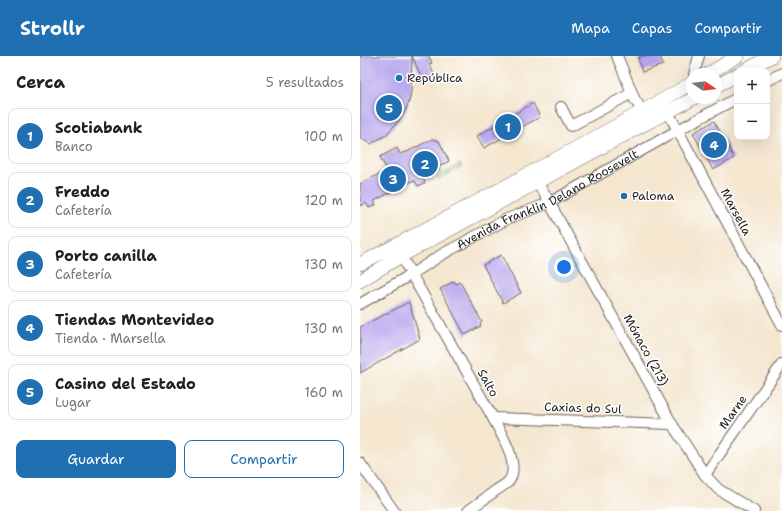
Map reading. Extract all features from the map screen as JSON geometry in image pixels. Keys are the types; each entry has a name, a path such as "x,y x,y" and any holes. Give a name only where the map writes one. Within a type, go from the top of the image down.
{"main road":[{"path":"714,68 724,59 738,56"},
{"path":"750,68 772,56"},
{"path":"722,83 734,77"},
{"name":"Avenida Franklin Delano Roosevelt","path":"360,281 402,256 536,183 646,116 686,88"},
{"name":"Avenida Franklin Delano Roosevelt","path":"360,264 467,207 646,116 668,112 686,102"}],"street":[{"path":"617,56 635,100 646,116"},
{"path":"696,68 699,56"},
{"path":"770,79 782,73"},
{"path":"561,107 571,126 632,93"},
{"name":"Avenida Franklin Delano Roosevelt","path":"360,304 412,274 441,255 507,219 549,203 734,100"},
{"name":"Marsella","path":"668,112 782,325"},
{"name":"Mónaco (213)","path":"536,183 549,203 672,424 705,475 718,489 754,511"},
{"name":"Salto","path":"402,256 493,418 505,442 512,461 512,475 508,482 468,511"},
{"name":"Marne","path":"705,475 782,364"},
{"name":"Caxias do Sul","path":"493,418 672,424"},
{"path":"360,463 394,511"}],"green space":[{"path":"460,164 462,167 438,180 437,177"}],"building":[{"path":"360,56 412,56 411,91 406,110 386,135 371,144 360,138"},
{"path":"412,56 429,56 432,63 429,64 435,76 423,81"},
{"path":"644,56 660,56 663,65 642,72 638,58"},
{"path":"533,103 540,117 484,148 477,136"},
{"path":"714,121 734,158 713,170 693,133"},
{"path":"432,139 439,141 449,161 438,167 439,170 423,178 425,183 418,186 414,180 374,201 376,205 369,208 366,203 360,206 360,184 387,170 380,157 397,148 400,154 405,153"},
{"path":"501,255 521,293 503,303 483,265"},
{"path":"454,281 456,284 460,282 482,322 480,324 481,326 465,335 440,289"},
{"path":"409,302 420,339 360,373 360,327"}],"place":[{"name":"República","path":"399,78"},
{"name":"Casino del Estado","path":"389,108"},
{"name":"Scotiabank","path":"508,127"},
{"name":"Tiendas Montevideo","path":"714,145"},
{"name":"Freddo","path":"425,164"},
{"name":"Porto canilla","path":"393,179"},
{"name":"Paloma","path":"624,196"}]}
